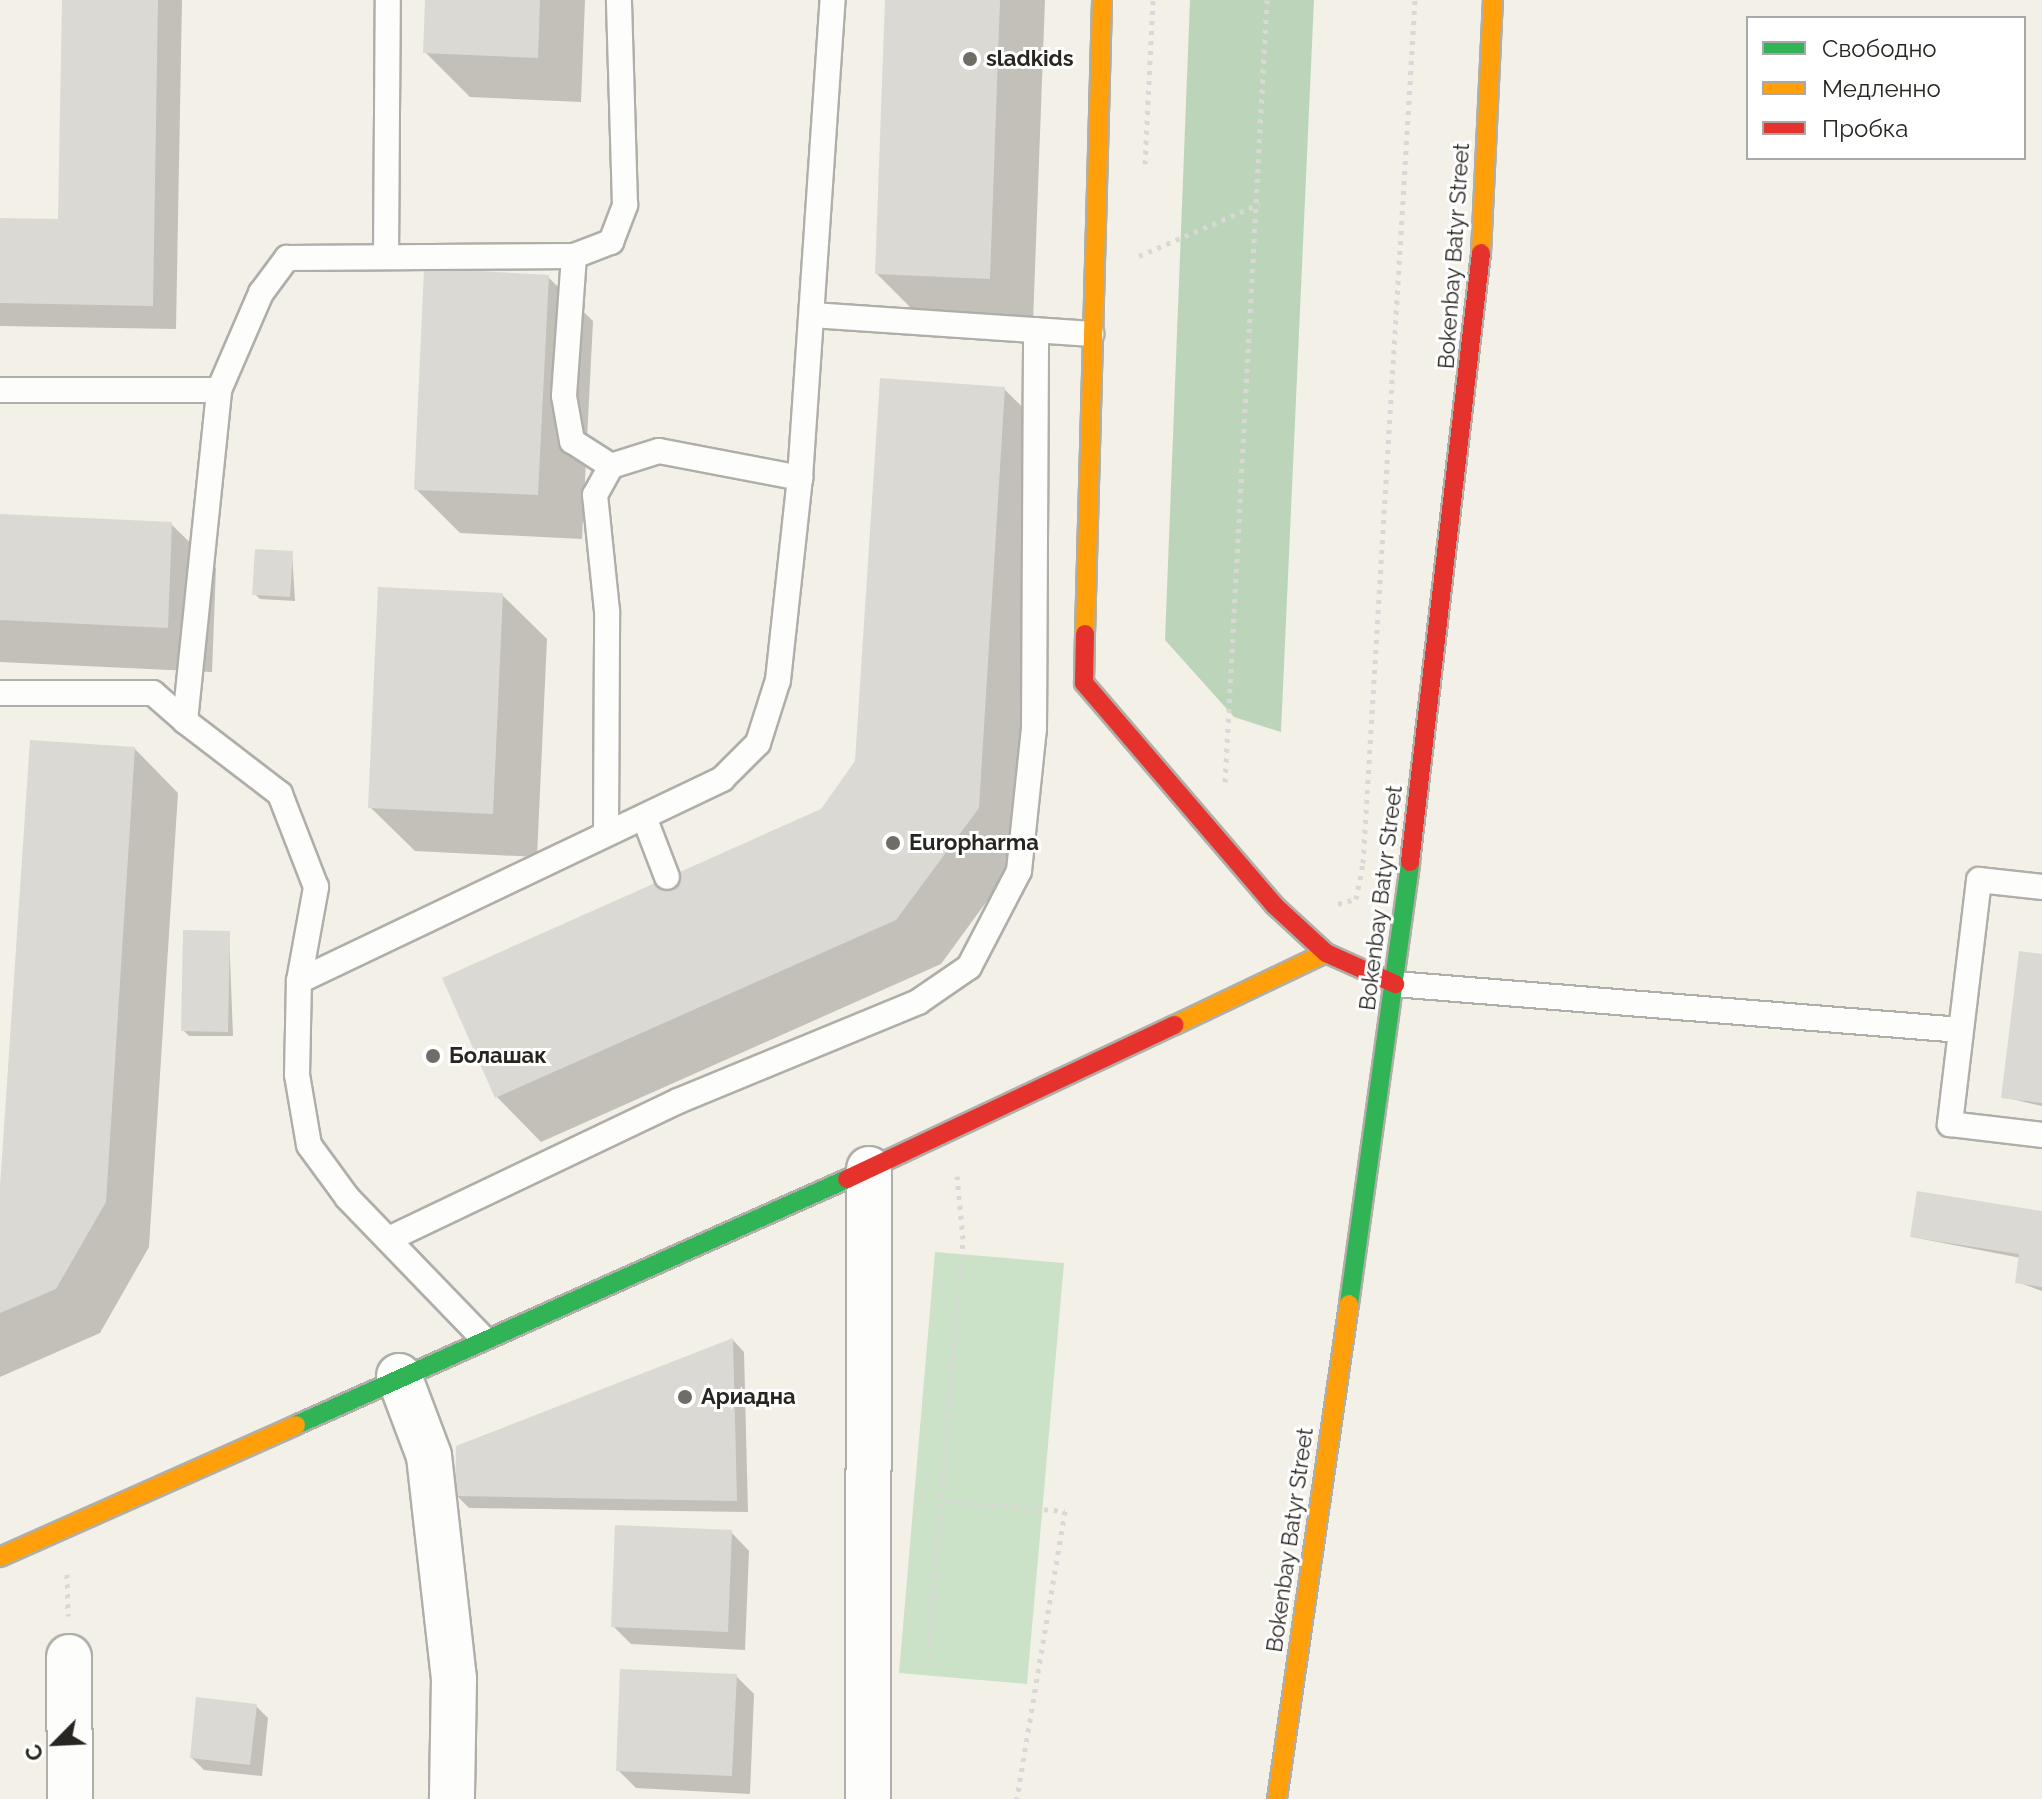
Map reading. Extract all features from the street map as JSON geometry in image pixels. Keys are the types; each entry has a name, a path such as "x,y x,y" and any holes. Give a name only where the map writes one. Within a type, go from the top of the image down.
{"street":[{"path":"1102,0 1084,683 1274,905 1326,953 1395,984"},
{"name":"Bokenbay Batyr Street","path":"1277,1799 1395,984 1477,327 1493,0"},
{"path":"0,1557 482,1337 869,1169 1326,953"},
{"path":"868,1799 869,1169"},
{"path":"399,1376 429,1456 454,1679 452,1799"},
{"path":"69,1657 70,1799"}],"lane":[{"path":"386,257 388,0"},
{"path":"185,721 219,390 261,293 287,258 574,256 611,242 625,205 619,0"},
{"path":"299,981 606,831 644,817 722,779 758,743 778,680 800,478 833,0"},
{"path":"574,256 564,396 572,441 611,466"},
{"path":"813,315 1091,334"},
{"path":"391,1238 678,1101 918,1002 969,967 1019,871 1023,839 1034,729 1036,330"},
{"path":"0,390 219,390"},
{"path":"606,831 607,611 595,495 611,466 659,451 800,478"},
{"path":"0,693 153,693 280,794 316,887 299,981 297,1075 309,1145 347,1197 391,1238 482,1337"},
{"path":"644,817 667,877"},
{"path":"2042,887 1979,880 1950,1124 2042,1135"},
{"path":"1395,984 1960,1030"}],"path":[{"path":"1144,181 1153,0"},
{"path":"1214,777 1224,788 1259,204 1267,0"},
{"path":"1323,908 1356,899 1363,863 1415,0"},
{"path":"1094,279 1259,204"},
{"path":"1140,271 1141,241"},
{"path":"928,1657 944,1501 963,1239 951,1130"},
{"path":"944,1501 1065,1511 1017,1799"},
{"path":"67,1528 69,1657"}],"green space":[{"path":"1190,0 1314,0 1281,732 1234,717 1165,640"},
{"path":"935,1252 1064,1263 1027,1684 899,1673"}],"building":[{"path":"62,0 158,0 153,306 0,303 0,218 58,219"},
{"path":"425,0 540,0 538,58 423,53"},
{"path":"885,0 1000,0 990,279 875,274"},
{"path":"424,268 549,275 538,495 414,490"},
{"path":"880,378 1005,387 979,808 896,920 495,1098 442,978 821,809 855,761"},
{"path":"0,514 172,522 168,628 0,620"},
{"path":"255,549 293,551 290,597 252,595"},
{"path":"378,587 503,593 493,814 368,808"},
{"path":"30,740 135,747 106,1202 56,1289 0,1313 0,1187"},
{"path":"183,930 230,931 228,1032 181,1031"},
{"path":"2019,951 2042,954 2042,1103 2001,1098"},
{"path":"1917,1191 2042,1211 2042,1287 2015,1283 2019,1254 1910,1237"},
{"path":"733,1338 737,1501 455,1496 456,1446"},
{"path":"615,1525 732,1530 728,1632 611,1627"},
{"path":"620,1669 737,1674 732,1776 616,1771"},
{"path":"196,1697 257,1704 250,1765 190,1758"}],"traffic: fast":[{"path":"1349,1304 1410,862"},
{"path":"296,1425 847,1179"}],"traffic: slow":[{"path":"1085,634 1102,0"},
{"path":"1481,253 1493,0"},
{"path":"1175,1025 1326,953"},
{"path":"1277,1799 1349,1304"},
{"path":"0,1557 296,1425"}],"traffic: jam":[{"path":"1410,862 1481,253"},
{"path":"1085,634 1084,683 1274,905 1326,953 1395,984"},
{"path":"847,1179 1175,1025"}],"place":[{"name":"sladkids","path":"970,59"},
{"name":"Europharma","path":"893,843"},
{"name":"Болашак","path":"433,1056"},
{"name":"Ариадна","path":"685,1397"}]}
